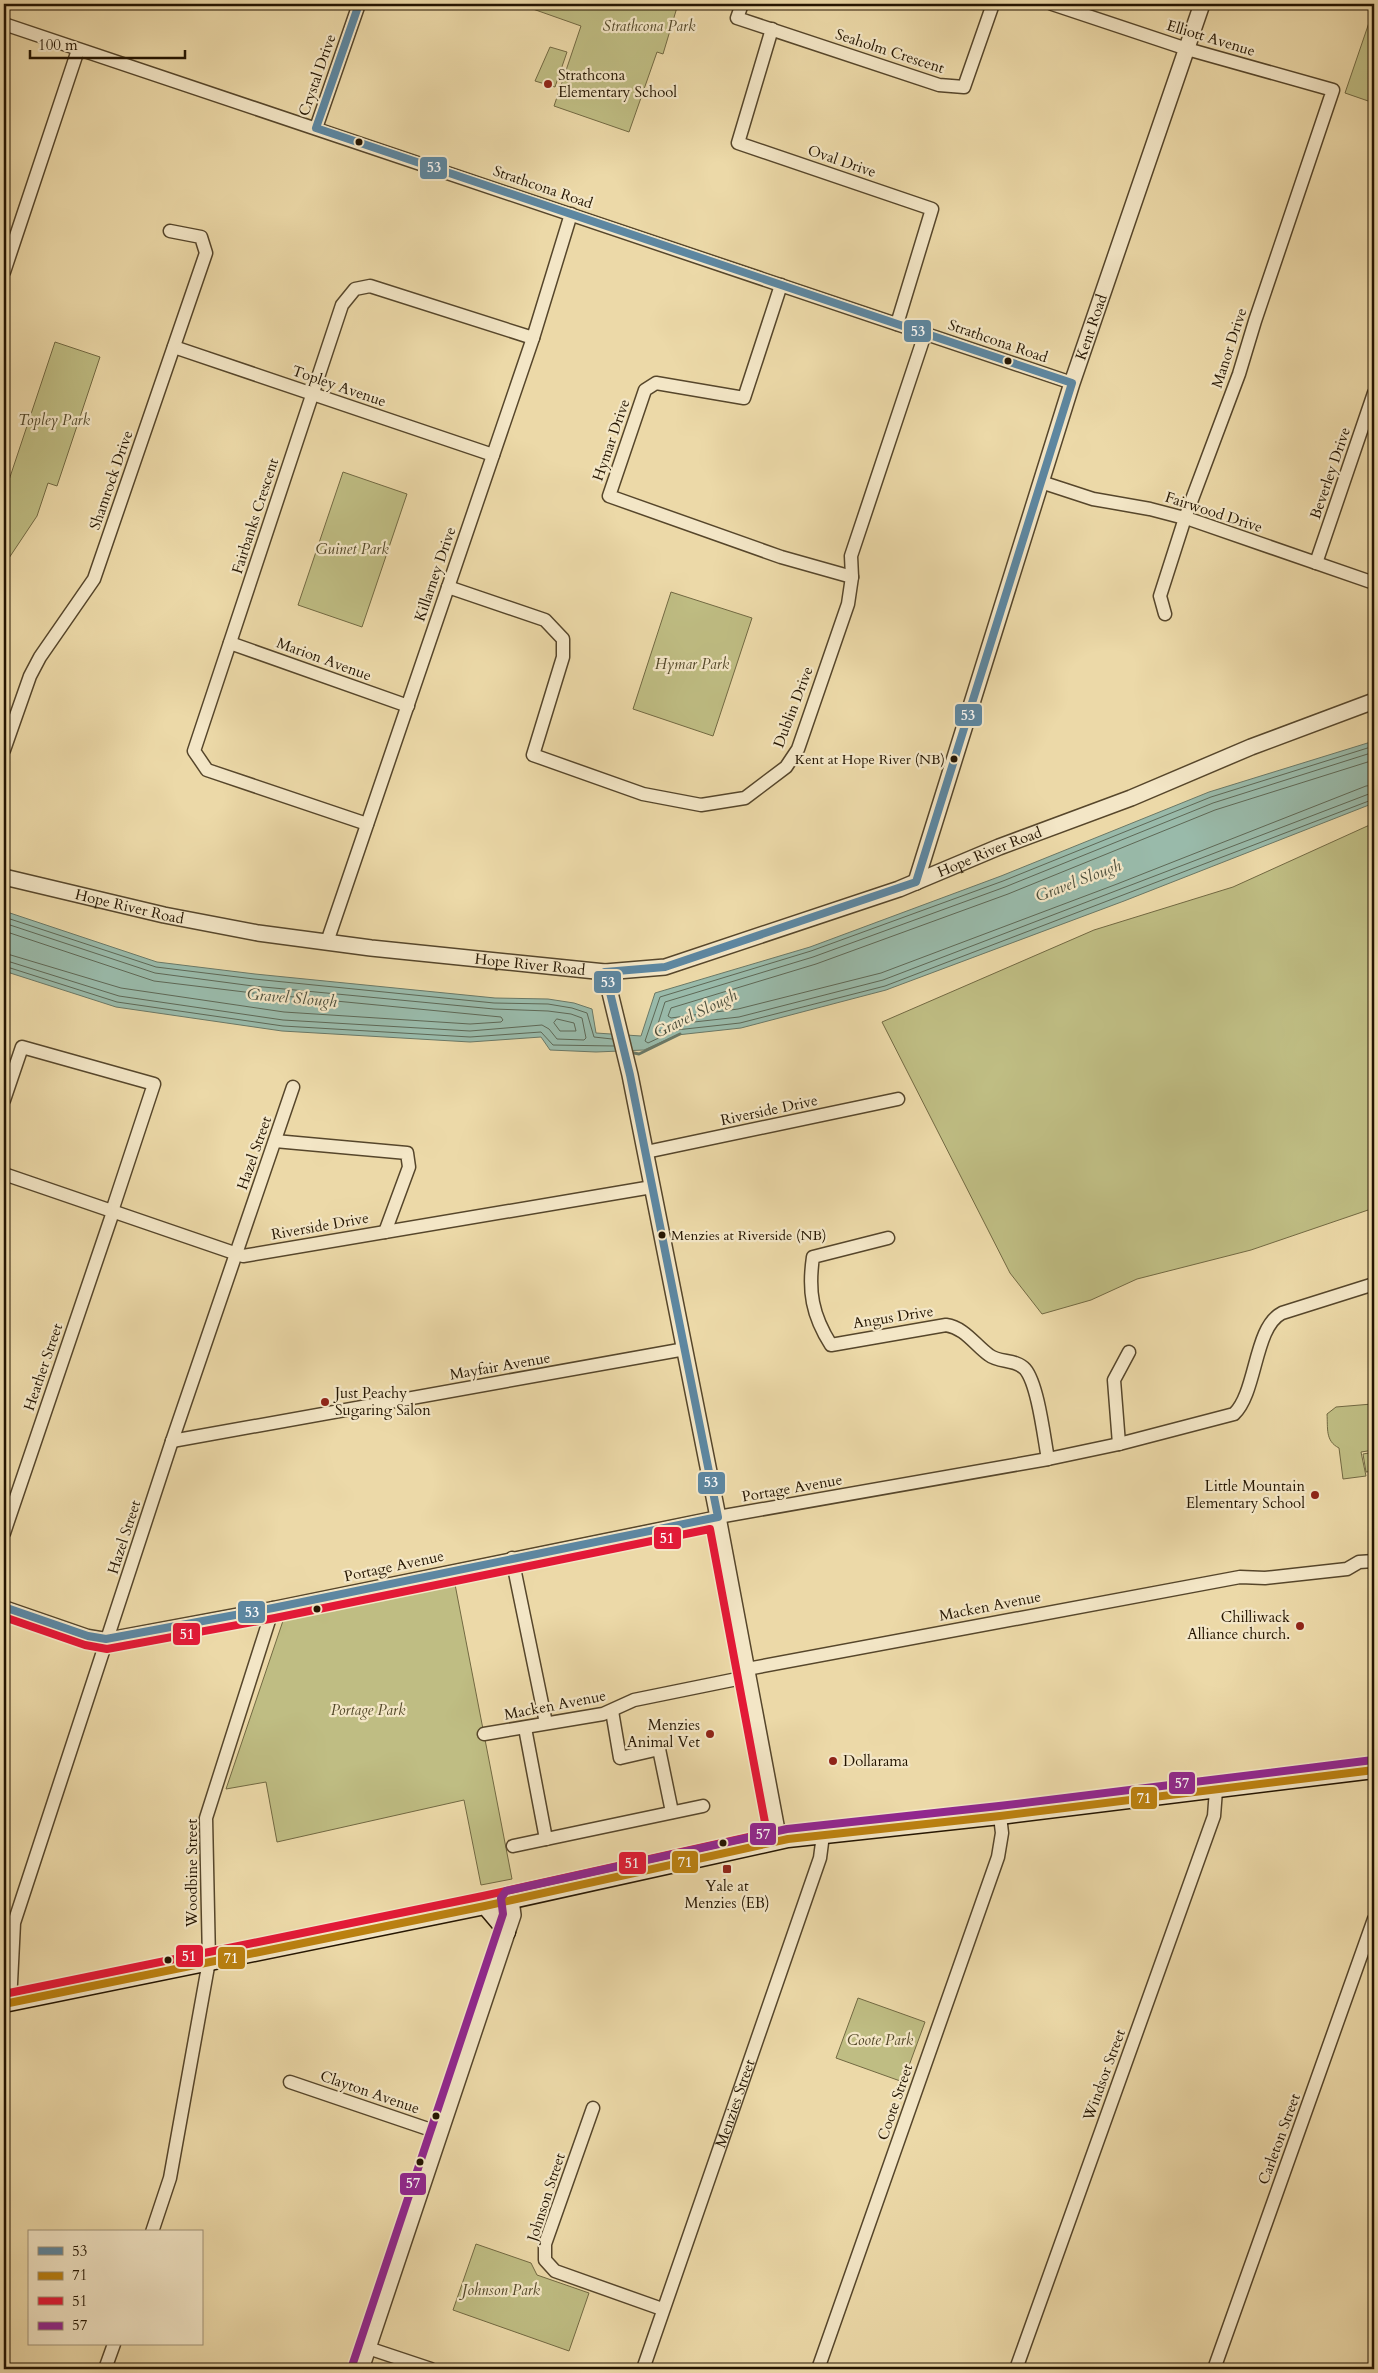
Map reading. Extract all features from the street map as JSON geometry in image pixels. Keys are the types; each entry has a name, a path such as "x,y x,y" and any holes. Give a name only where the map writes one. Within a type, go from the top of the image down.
{"main road":[{"path":"7,2003 485,1906 778,1841 1374,1770"},
{"path":"485,1906 507,1932"}],"street":[{"name":"Crystal Drive","path":"316,128 359,4"},
{"name":"Seaholm Crescent","path":"742,4 737,18 939,85 964,87 993,4"},
{"name":"Kent Road","path":"916,882 1072,383 1202,4"},
{"name":"Elliott Avenue","path":"1060,5 1187,49 1333,90"},
{"name":"Strathcona Road","path":"4,24 1072,383"},
{"name":"Oval Drive","path":"772,30 738,142 932,209 897,324"},
{"path":"4,272 78,50"},
{"name":"Manor Drive","path":"1165,614 1160,596 1185,518 1239,374 1333,90"},
{"name":"Killarney Drive","path":"327,942 533,338 571,214"},
{"name":"Shamrock Drive","path":"4,750 30,676 40,657 94,578 206,253 201,237 170,231"},
{"name":"Hymar Drive","path":"781,285 744,398 656,383 645,390 609,496 781,556 852,577"},
{"name":"Fairbanks Crescent","path":"367,824 207,770 194,752 342,305 355,289 370,286 533,338"},
{"name":"Dublin Drive","path":"448,587 545,620 563,639 563,657 533,755 643,794 701,805 745,798 786,766 798,749 848,604 852,577 851,556 925,334"},
{"name":"Topley Avenue","path":"174,347 493,455"},
{"name":"Beverley Drive","path":"1316,563 1374,393"},
{"name":"Fairwood Drive","path":"1041,482 1093,499 1150,509 1185,518 1374,583"},
{"name":"Marion Avenue","path":"230,642 408,706"},
{"name":"Hope River Road","path":"4,877 164,915 258,933 486,962 605,972 665,967 916,882 998,847 1131,798 1251,747 1374,701"},
{"path":"605,972 630,1075 646,1152 718,1518 778,1841"},
{"name":"Heather Street","path":"4,1100 22,1047 154,1084 113,1212 4,1532"},
{"name":"Hazel Street","path":"7,2003 14,1923 172,1441 293,1087"},
{"name":"Riverside Drive","path":"646,1152 898,1099"},
{"path":"275,1141 407,1153 409,1167 385,1232"},
{"name":"Riverside Drive","path":"4,1174 243,1256 652,1187"},
{"name":"Angus Drive","path":"888,1238 813,1257 809,1281 812,1303 819,1326 831,1345 946,1325 955,1327 964,1332 991,1357 1009,1361 1024,1369 1035,1393 1048,1459"},
{"name":"Portage Avenue","path":"4,1607 88,1636 106,1639 273,1608 512,1558 718,1518 1048,1459 1119,1444 1234,1414 1243,1401 1264,1338 1274,1318 1282,1313 1374,1284"},
{"name":"Mayfair Avenue","path":"172,1441 685,1349"},
{"path":"1119,1444 1114,1380 1129,1352"},
{"path":"512,1558 546,1723"},
{"name":"Macken Avenue","path":"484,1734 612,1711 634,1700 747,1673 1240,1577 1266,1578 1347,1569 1359,1562 1374,1561"},
{"name":"Woodbine Street","path":"153,2230 170,2178 209,1961 206,1818 273,1608"},
{"path":"612,1711 620,1758 659,1749 672,1812"},
{"path":"525,1728 546,1839"},
{"name":"Windsor Street","path":"1016,2369 1214,1816 1216,1790"},
{"path":"513,1846 703,1806"},
{"name":"Coote Street","path":"818,2369 998,1857 1002,1833 1000,1816"},
{"name":"Menzies Street","path":"643,2369 662,2309 820,1858 823,1835"},
{"path":"361,2369 513,1915 511,1900"},
{"name":"Carleton Street","path":"1214,2369 1374,1919"},
{"name":"Clayton Avenue","path":"290,2082 440,2133"},
{"name":"Johnson Street","path":"593,2108 545,2244 545,2260 554,2271 662,2309"},
{"path":"105,2369 113,2346"},
{"path":"368,2348 431,2369"}],"green space":[{"name":"Strathcona Park","path":"531,4 678,4 663,54 657,52 629,132 554,106 581,26 530,8"},
{"path":"1374,8 1374,103 1345,93"},
{"path":"550,47 567,52 555,87 535,81"},
{"name":"Topley Park","path":"55,342 100,357 57,486 48,483 37,516 5,564 4,495"},
{"name":"Guinet Park","path":"343,472 407,494 362,627 298,605"},
{"name":"Hymar Park","path":"671,592 752,618 713,736 633,709"},
{"path":"1374,823 1374,1208 1251,1250 1137,1279 1091,1300 1042,1314 1010,1273 882,1022 1094,930 1233,887"},
{"path":"1372,1404 1374,1406 1374,1450 1361,1452 1366,1476 1343,1479 1339,1448 1331,1442 1328,1434 1327,1414 1336,1407"},
{"path":"1374,1452 1374,1471 1366,1472 1363,1454"},
{"name":"Portage Park","path":"453,1574 512,1879 481,1885 464,1800 277,1842 266,1782 226,1789 286,1612"},
{"name":"Coote Park","path":"858,1998 925,2022 903,2082 836,2058"},
{"name":"Johnson Park","path":"476,2244 531,2263 537,2275 589,2293 569,2351 453,2310"}],"water":[{"path":"1374,741 1374,803 1124,901 886,990 741,1028 677,1035 644,1050 596,1052 550,1050 541,1037 470,1042 282,1031 116,1007 4,971 4,911 157,962 255,974 495,998 548,999 574,1003 592,1009 596,1033 641,1036 655,993 810,947 1001,876 1209,792"}],"waterway":[{"name":"Gravel Slough","path":"629,1052 639,1054 680,1034"}],"transit line":[{"name":"53","path":"4,1607 88,1636 106,1639 273,1608 718,1517 630,1075 605,972 665,967 916,882 1072,383 316,128 359,4"},
{"name":"51","path":"4,1617 85,1645 107,1649 275,1618 710,1529 767,1833 483,1896 4,1994"},
{"name":"57","path":"352,2366 503,1914 501,1898 506,1891 787,1829 999,1806 1373,1760"},
{"name":"71","path":"4,2004 485,1906 788,1839 1000,1816 1374,1770"}],"place":[{"name":"Strathcona Elementary School","path":"548,84"},
{"name":"Kent at Hope River (NB)","path":"954,759"},
{"name":"Menzies at Riverside (NB)","path":"662,1235"},
{"name":"Just Peachy Sugaring Salon","path":"325,1402"},
{"name":"Little Mountain Elementary School","path":"1315,1495"},
{"name":"Chilliwack Alliance church.","path":"1300,1626"},
{"name":"Menzies Animal Vet","path":"710,1734"},
{"name":"Dollarama","path":"833,1761"},
{"name":"Yale at Menzies (EB)","path":"727,1869"}]}
